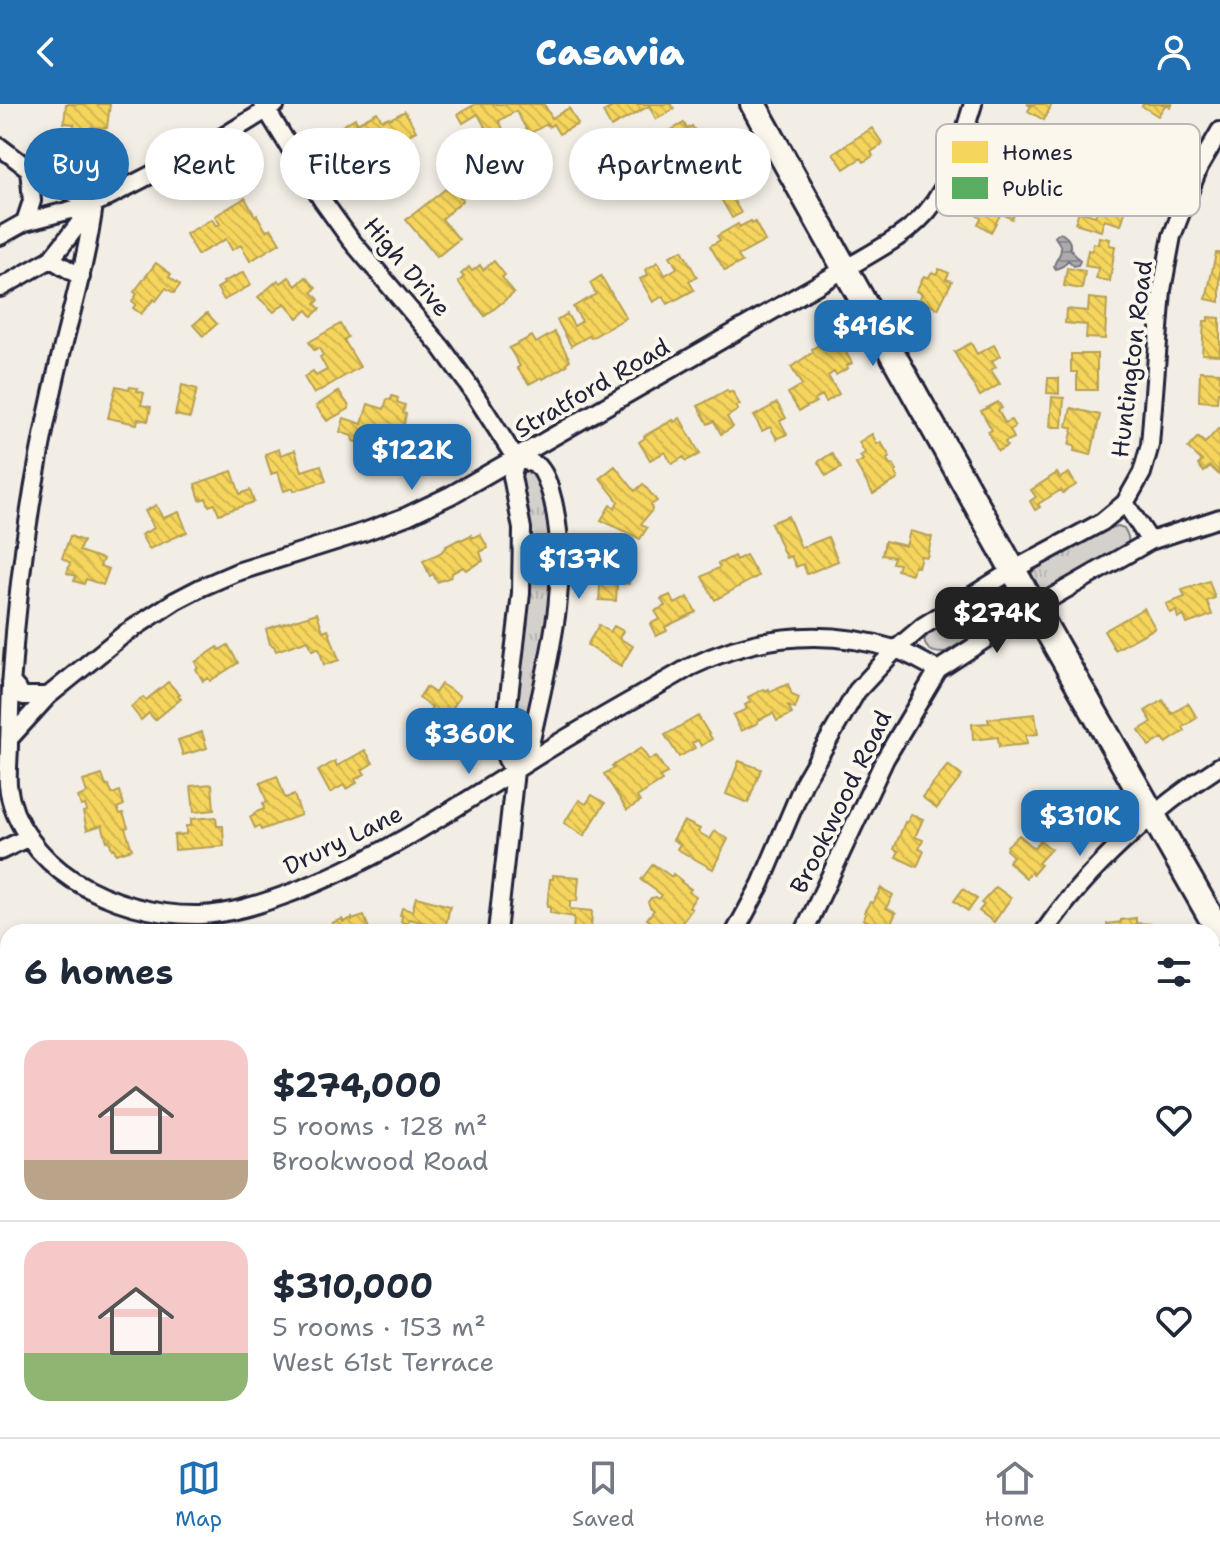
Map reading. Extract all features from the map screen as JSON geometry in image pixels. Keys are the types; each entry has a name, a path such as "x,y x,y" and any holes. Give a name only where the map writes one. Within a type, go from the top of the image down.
{"main road":[{"path":"753,104 1215,924"}],"street":[{"name":"Stratford Road","path":"966,124 973,104"},
{"path":"0,236 25,222 94,204 211,144 269,106"},
{"name":"High Drive","path":"269,106 322,200 350,239 442,348 516,459 536,464 546,477 556,519 561,564 559,604 530,745 515,771 498,924"},
{"name":"Huntington Road","path":"1200,165 1220,131"},
{"path":"0,147 24,165"},
{"path":"25,222 32,200"},
{"path":"87,200 94,204"},
{"name":"Stratford Road","path":"9,739 48,696 123,635 156,613 202,587 263,563 364,532 451,495 845,269 918,221 936,201"},
{"path":"0,288 51,259 94,204"},
{"name":"Drury Lane","path":"94,204 89,243 36,470 18,599 11,682 8,782 11,803 45,859 97,893 130,906 167,914 200,915 232,911 309,886 353,867 690,667 730,650 772,639 832,636 896,649 938,670"},
{"name":"Huntington Road","path":"1013,570 1102,522 1125,503 1142,473 1150,445 1162,290 1172,236 1180,216"},
{"path":"51,259 81,277"},
{"name":"High Drive","path":"515,771 504,756 504,739 521,593 522,529 512,476 516,459"},
{"path":"1125,503 1150,541"},
{"name":"Brookwood Road","path":"808,924 885,759 938,670 1035,607 1150,541 1220,518"},
{"name":"Brookwood Road","path":"739,924 761,884 805,780 857,691 896,649 923,626 1013,570"},
{"path":"11,682 23,696 48,696"},
{"path":"1050,924 1081,885 1170,800 1220,766"},
{"path":"0,851 29,837"}],"green space":[{"path":"526,470 533,473 539,482 551,524 553,590 543,657 521,753 519,758 512,758 519,480 520,474"},
{"path":"1118,526 1127,533 1127,547 1041,594 1034,591 1029,578 1033,571 1109,528"},
{"path":"1009,586 1021,605 1016,612 943,653 926,646 929,629"}],"shaded area":[{"path":"1061,233 1068,239 1070,248 1080,261 1074,266 1068,260 1056,269 1054,266 1061,249 1055,237"}],"building: Homes":[{"path":"66,104 110,104 107,128 74,128 74,124 64,123"},
{"path":"476,104 544,104 552,118 569,108 578,124 559,134 553,124 526,128 516,111 499,121 502,128 486,128 478,114 463,123 458,114"},
{"path":"618,104 671,104 674,109 656,119 649,106 611,127 603,112"},
{"path":"1027,104 1052,104 1044,120 1028,111 1031,106"},
{"path":"1143,104 1166,104 1158,116"},
{"path":"405,111 414,128 342,126 355,118 357,123 377,112 382,120"},
{"path":"872,128 883,144 871,152 873,156 864,162 861,158 844,169 833,153"},
{"path":"436,196 436,200 463,200 442,219 459,239 437,257 406,220"},
{"path":"246,200 266,231 271,228 280,243 250,261 241,245 232,250 226,239 197,255 186,234 212,219 216,226 220,224 215,216"},
{"path":"722,200 733,200 741,213 732,218"},
{"path":"978,216 999,216 991,232 978,224 981,218"},
{"path":"1077,216 1124,216 1121,225 1104,220 1101,231 1075,223"},
{"path":"751,221 752,224 755,222 765,241 738,256 742,262 725,271 710,246 720,240 717,236 738,224 739,227"},
{"path":"1099,237 1110,239 1109,245 1115,246 1110,281 1096,279 1098,268 1085,266 1088,250 1092,251 1093,243 1098,244"},
{"path":"682,250 697,277 689,281 694,290 668,304 663,296 653,302 640,279 648,275 645,270 658,262 665,275 677,268 670,256"},
{"path":"1216,253 1220,253 1220,302 1206,299"},
{"path":"494,261 514,293 485,316 458,282 469,267 472,271 480,265 483,270"},
{"path":"156,263 180,285 174,293 166,288 141,314 133,308 136,304 132,301 137,294 134,292"},
{"path":"1067,268 1085,271 1082,289 1064,286"},
{"path":"939,269 949,273 946,279 952,281 938,309 919,299 922,294 916,291 924,276 928,278"},
{"path":"244,272 251,285 224,300 217,288"},
{"path":"601,276 626,318 571,346 557,320 567,314 574,326 582,321 573,307 596,294 590,283"},
{"path":"289,277 296,286 306,277 316,288 312,292 319,300 315,304 320,309 312,316 307,310 298,318 285,303 274,312 258,297 278,280 281,283"},
{"path":"1089,298 1107,300 1105,339 1086,338 1087,325 1065,323 1066,309 1088,311"},
{"path":"207,313 217,324 203,336 193,325"},
{"path":"1208,317 1220,318 1220,355 1202,354 1204,321 1208,321"},
{"path":"340,324 348,337 344,340 360,367 314,394 304,377 313,371 316,376 327,370 319,348 314,350 309,342"},
{"path":"555,332 570,360 567,365 529,384 517,368 520,366 509,348 532,336 536,343"},
{"path":"839,340 852,363 836,375 834,372 828,376 839,394 826,402 822,395 799,411 788,393 802,385 791,367 820,344 822,347"},
{"path":"971,343 977,354 994,345 1000,356 992,361 996,367 991,370 1000,384 980,396 954,352"},
{"path":"1071,354 1097,354 1097,390 1077,390 1077,372 1071,372"},
{"path":"1200,371 1220,372 1217,402 1199,401"},
{"path":"1048,378 1059,378 1059,394 1047,393"},
{"path":"182,385 197,389 190,418 175,415"},
{"path":"116,386 138,388 137,391 144,393 141,405 151,407 148,421 138,419 137,424 108,418"},
{"path":"727,390 729,393 732,391 740,405 727,417 733,427 721,434 714,421 708,424 698,406"},
{"path":"339,391 349,409 327,421 316,406"},
{"path":"392,396 405,405 403,413 406,414 401,439 398,438 389,459 368,452 371,444 353,441 352,436 340,432 344,418 362,424 368,404 384,409 387,399 391,400"},
{"path":"1052,397 1064,398 1062,427 1050,427"},
{"path":"998,402 1002,408 998,410 1005,423 1011,420 1015,427 1010,430 1014,438 1005,442 1007,446 998,451 988,432 992,430 981,411"},
{"path":"777,403 786,418 780,421 787,434 777,439 770,427 762,431 754,416"},
{"path":"1071,408 1100,415 1091,455 1074,451 1075,446 1069,445 1073,428 1067,426"},
{"path":"680,418 700,454 686,461 684,457 672,464 665,452 650,460 639,442 644,436"},
{"path":"1219,428 1219,475 1210,466 1204,472 1198,465 1202,461 1188,448 1198,437 1205,443"},
{"path":"872,434 890,457 887,459 897,471 898,479 873,494 856,464 863,460 860,456 865,453 859,442"},
{"path":"279,449 281,455 295,450 302,471 321,465 326,481 284,491 278,472 271,474 265,454"},
{"path":"832,453 841,468 826,476 818,462"},
{"path":"615,466 635,491 643,484 657,501 651,505 652,510 641,524 647,528 640,539 601,520 610,505 615,508 618,501 600,478"},
{"path":"232,471 240,494 250,490 254,502 219,514 215,504 209,506 206,498 200,500 195,484"},
{"path":"1057,473 1060,478 1069,473 1076,485 1038,504 1040,507 1035,510 1030,501 1036,497 1031,490"},
{"path":"156,505 163,518 179,512 187,532 149,549 141,535 154,528 145,511"},
{"path":"788,516 801,548 828,537 838,561 807,574 803,564 796,567 791,556 786,558 771,523"},
{"path":"910,531 932,537 927,557 921,556 912,574 897,570 899,564 892,563 894,557 882,555 885,541 906,546"},
{"path":"480,534 488,548 480,552 483,561 466,570 463,567 452,573 451,577 437,582 433,574 430,576 423,561 460,539"},
{"path":"70,536 83,541 79,551 103,559 100,566 109,569 103,585 86,579 84,584 74,581 76,576 67,573 70,563 62,558"},
{"path":"746,555 758,576 715,600 702,577 734,556 736,560"},
{"path":"602,558 625,559 624,569 630,570 629,584 617,583 616,601 599,600"},
{"path":"1209,581 1215,598 1207,601 1212,615 1187,624 1184,616 1178,618 1176,611 1170,613 1166,604 1185,597 1182,590"},
{"path":"670,595 675,604 688,597 696,612 665,627 667,631 656,636 650,624 660,619 655,611 665,606 661,599"},
{"path":"1144,608 1155,628 1115,650 1104,631"},
{"path":"317,613 323,631 328,629 339,660 324,665 319,648 312,650 308,640 276,651 270,644 266,629"},
{"path":"599,625 610,632 614,626 623,631 619,638 633,646 621,666 587,645"},
{"path":"228,645 238,663 210,681 208,678 203,681 195,662 218,647 219,650"},
{"path":"168,682 181,699 155,720 149,713 141,720 131,707 143,697 146,700"},
{"path":"441,684 460,696 434,738 422,730 426,725 422,722 432,707 419,698 426,687 435,693"},
{"path":"788,684 792,695 799,698 795,709 788,706 792,714 777,721 773,713 741,731 733,715 747,709 745,705 750,702 748,697 764,689 770,692"},
{"path":"1163,700 1172,714 1188,703 1197,718 1183,727 1185,731 1166,743 1163,738 1149,746 1139,730 1152,722 1145,711"},
{"path":"1035,714 1038,734 1026,735 1027,744 999,747 998,737 973,740 972,724 989,723 988,719"},
{"path":"698,716 712,739 701,746 698,740 692,743 695,748 679,757 665,735"},
{"path":"202,732 207,748 183,755 178,740"},
{"path":"641,748 649,760 656,756 667,773 659,777 662,781 637,797 640,802 627,810 604,774"},
{"path":"365,750 373,763 362,770 365,774 346,789 344,785 330,793 318,771 335,761 337,766"},
{"path":"739,761 761,769 748,803 726,794"},
{"path":"948,765 962,776 937,808 922,797"},
{"path":"102,775 112,794 120,791 124,805 117,808 120,814 123,813 132,849 116,854 107,841 102,825 87,830 83,812 87,811 78,797 87,793 83,781"},
{"path":"277,776 285,798 294,795 301,815 261,830 259,826 255,828 250,817 264,809 263,803 267,802 260,783"},
{"path":"212,784 214,810 194,812 191,786"},
{"path":"592,795 605,803 584,836 564,823 579,800 586,804"},
{"path":"911,814 923,819 915,837 923,840 919,849 924,851 917,867 896,857 899,851 894,849"},
{"path":"216,817 217,826 223,826 224,846 175,850 174,835 186,834 186,826 191,826 191,819"},
{"path":"684,821 700,829 698,832 710,839 715,831 728,839 713,869 677,849 680,844 673,840"},
{"path":"1019,835 1034,848 1040,840 1051,849 1038,863 1041,865 1026,878 1008,862 1013,856 1006,850"},
{"path":"653,864 672,877 673,874 691,889 689,892 696,896 689,907 692,909 681,924 654,924 647,919 654,910 648,902 662,895 641,880"},
{"path":"553,875 579,877 577,901 570,901 570,909 592,911 591,924 574,924 574,917 550,913 550,907 547,907 550,879"},
{"path":"996,887 1011,898 994,922 979,911 984,905 981,903"},
{"path":"881,888 893,895 886,908 896,913 890,924 873,924 863,919 870,902 873,903"},
{"path":"963,889 977,899 968,911 954,901"},
{"path":"416,897 450,906 446,924 426,924 409,919 408,924 401,922 402,908 412,911"},
{"path":"364,916 367,924 332,923 342,919 343,922"},
{"path":"1136,918 1136,923 1153,924 1107,924"}]}
